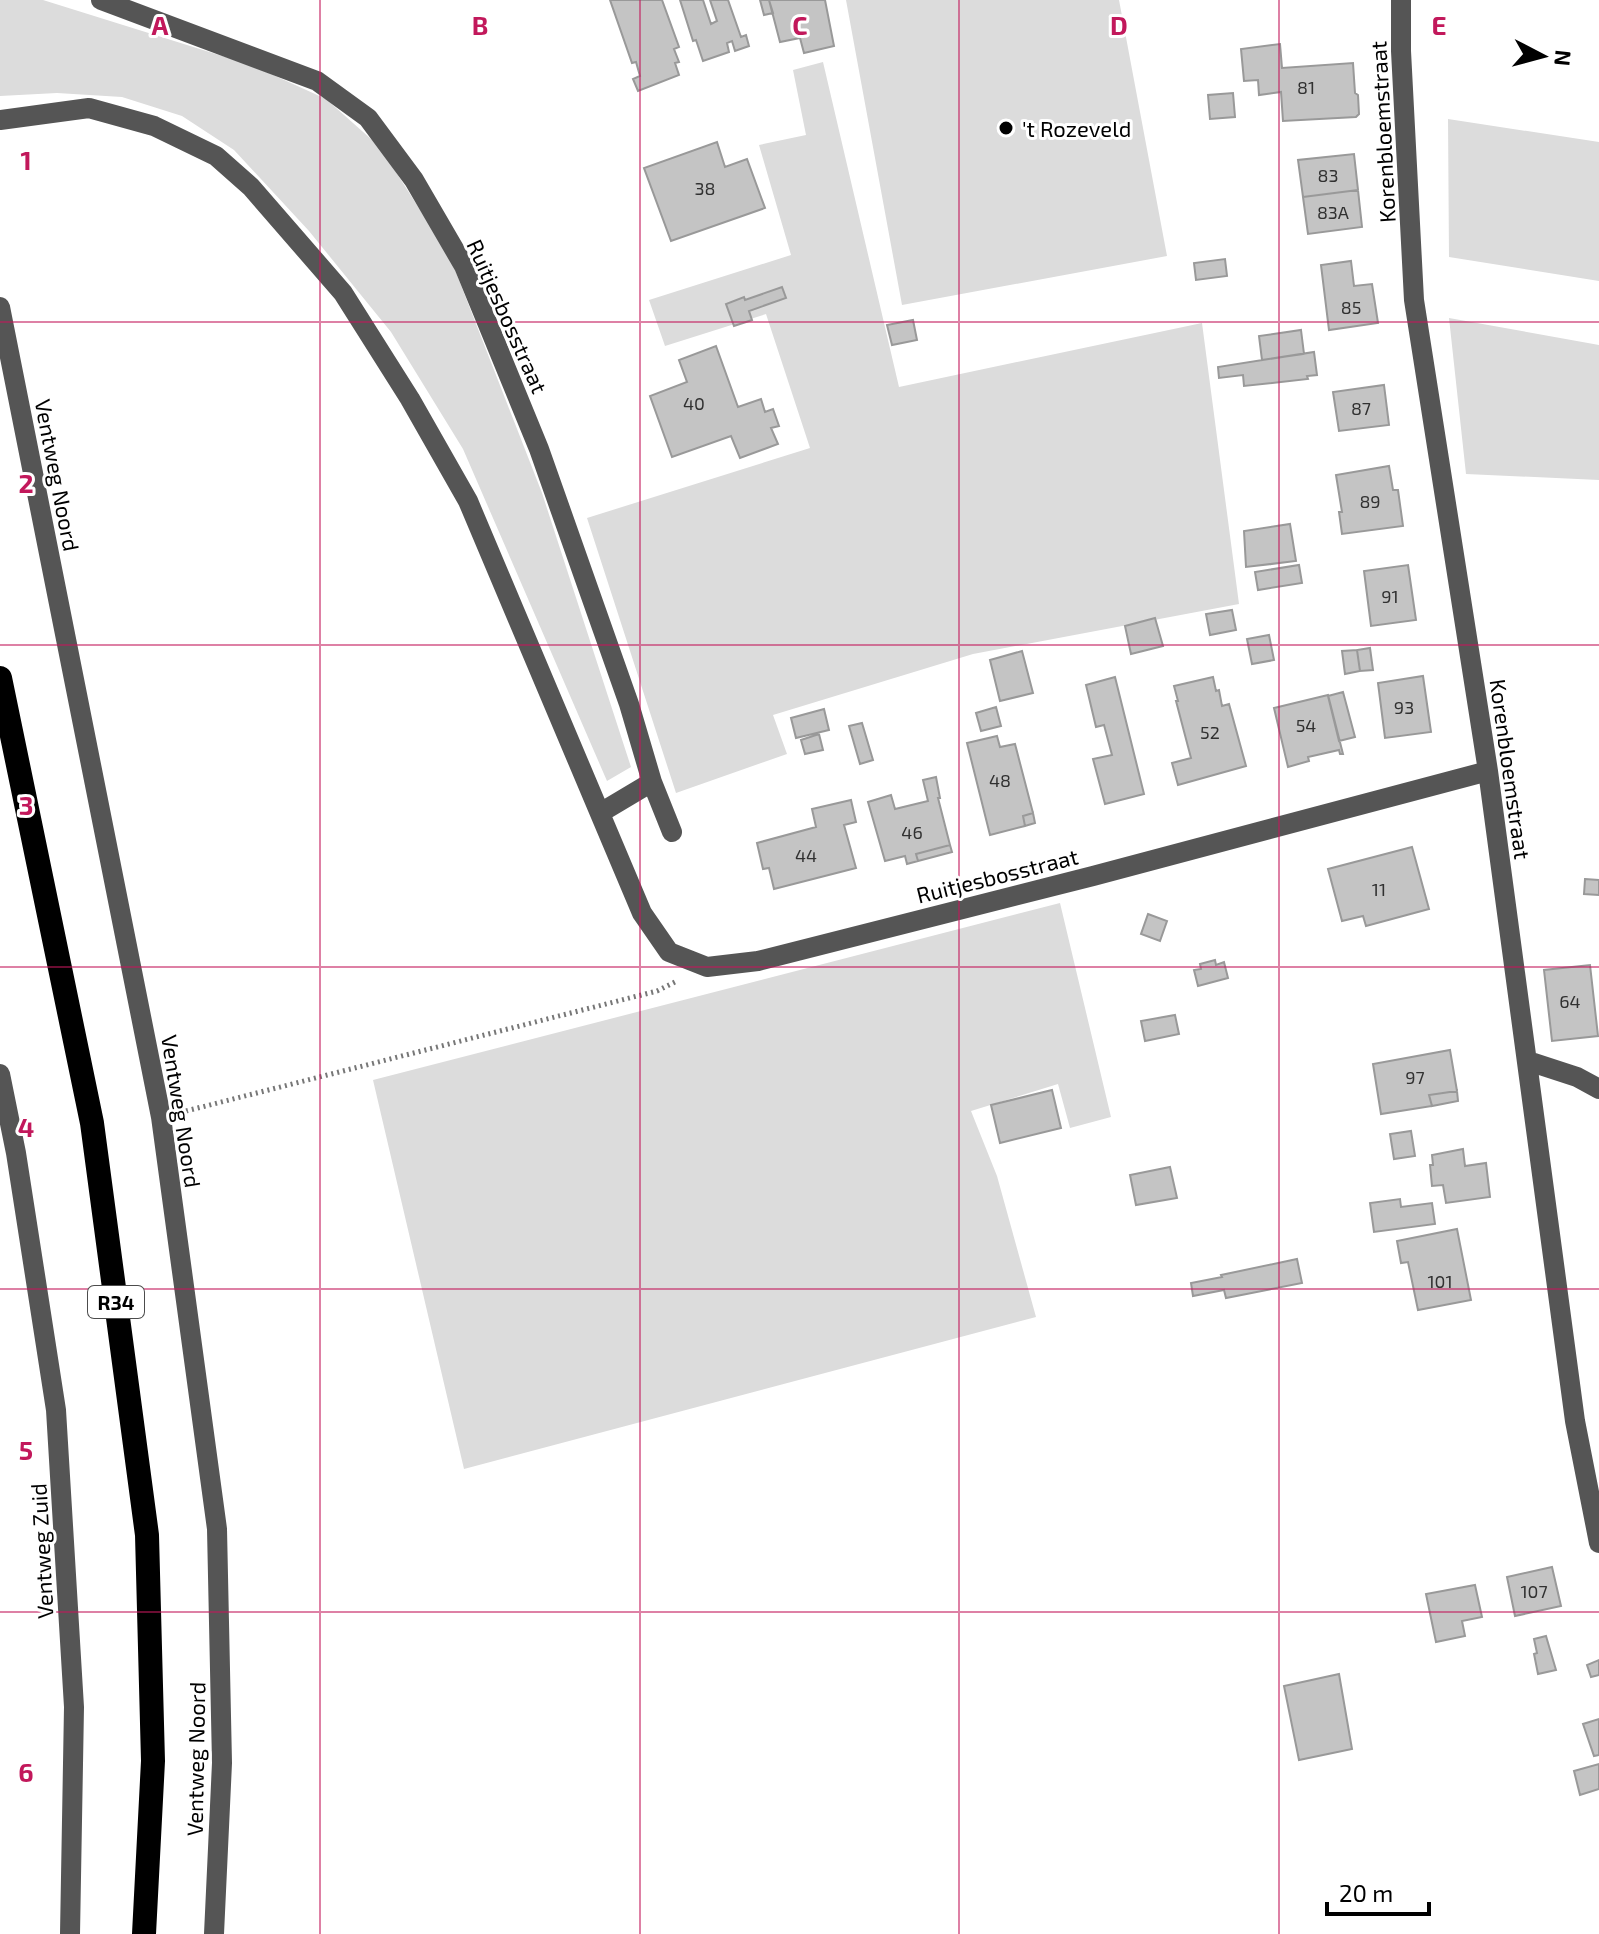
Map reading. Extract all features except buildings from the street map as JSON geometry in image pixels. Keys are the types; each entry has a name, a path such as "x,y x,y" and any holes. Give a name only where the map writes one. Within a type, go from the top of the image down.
{"highway":[{"name":"R34","path":"0,678 92,1123 147,1535 153,1761 144,1934"}],"street":[{"name":"Ruitjesbosstraat","path":"101,0 317,81 368,118 414,180 464,266 539,449 629,704 652,782 672,832"},
{"name":"Korenbloemstraat","path":"1401,0 1414,300 1488,771 1575,1421 1599,1543"},
{"name":"Ruitjesbosstraat","path":"0,120 89,108 154,126 216,156 251,187 343,293 410,399 468,501 642,913 669,952 707,967 758,961 1488,771"},
{"name":"Ventweg Noord","path":"0,307 161,1117 217,1529 222,1763 214,1934"},
{"path":"600,813 652,782"},
{"path":"1528,1061 1577,1077 1599,1089"},
{"name":"Ventweg Zuid","path":"0,1074 16,1153 56,1410 74,1707 70,1934"}],"path":[{"path":"161,1117 657,991"}],"shaded area":[{"path":"0,0 43,0 251,65 326,99 380,147 450,257 542,493 631,767 607,781 463,449 391,332 309,231 234,150 182,116 122,97 57,93 0,96"},
{"name":"'t Rozeveld","path":"846,0 1119,0 1167,256 902,305"},
{"path":"823,62 899,387 1202,323 1239,604 973,654 773,715 787,754 676,793 587,518 810,448 766,314 665,346 649,300 791,255 759,145 806,135 793,70"},
{"path":"1448,119 1599,142 1599,281 1449,257"},
{"path":"1449,318 1599,345 1599,480 1466,474"},
{"path":"1060,903 1111,1117 1070,1128 1058,1084 971,1111 997,1176 1036,1317 464,1469 373,1080"}],"place":[{"name":"'t Rozeveld","path":"1006,128"}]}
